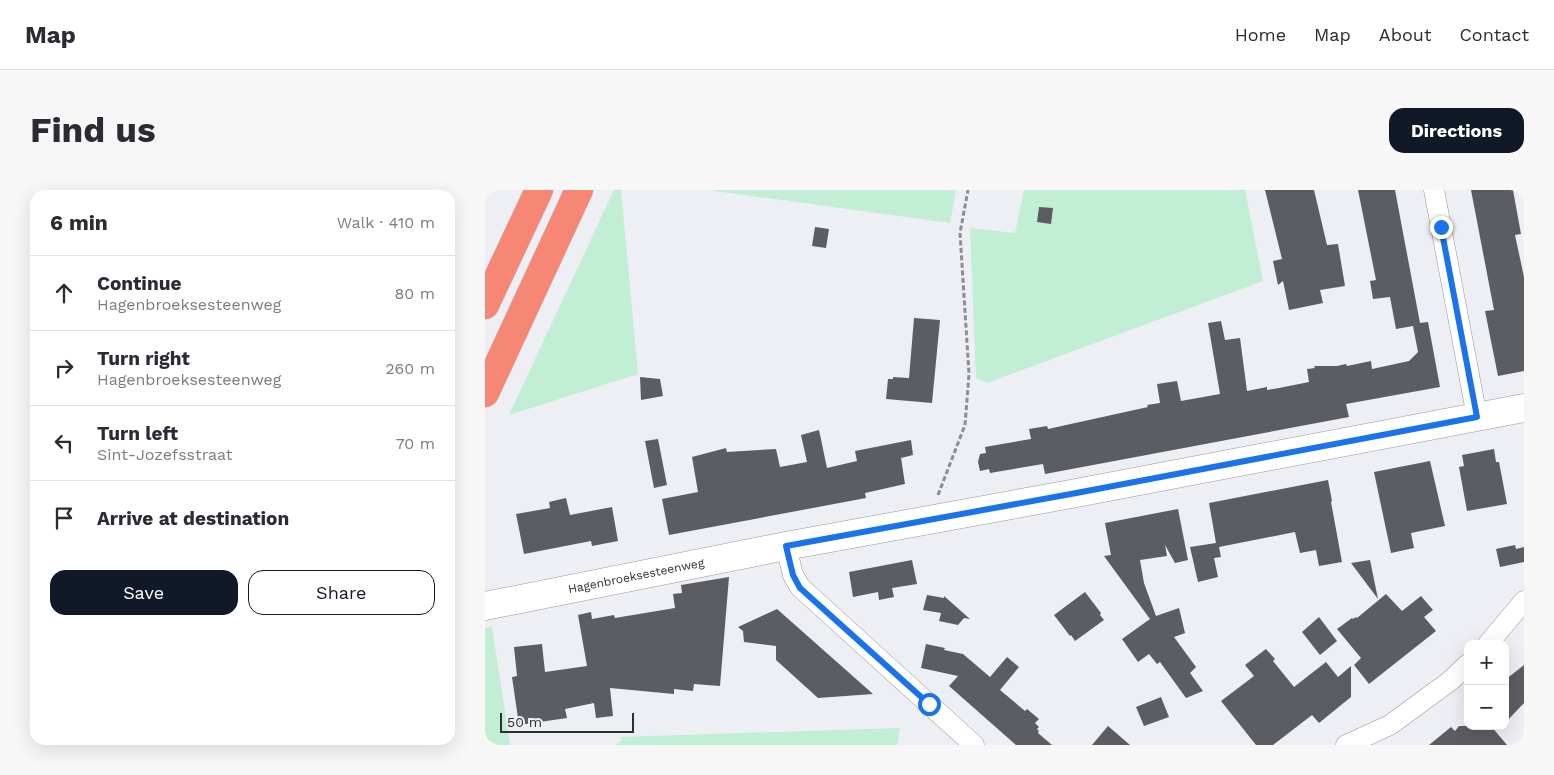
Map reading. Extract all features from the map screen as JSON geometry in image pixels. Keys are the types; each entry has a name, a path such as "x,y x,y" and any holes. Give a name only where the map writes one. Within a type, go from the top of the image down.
{"highway":[{"path":"485,306 539,190"},
{"path":"485,393 579,190"}],"street":[{"path":"1434,190 1475,409"},
{"name":"Hagenbroeksesteenweg","path":"485,606 786,546 928,520 1475,409 1524,408"},
{"path":"786,546 793,575 800,588 974,745"},
{"path":"1492,640 1524,600"},
{"path":"1346,745 1390,725 1450,682 1464,668"}],"path":[{"path":"928,520 965,425 969,374 960,233 967,190"}],"green space":[{"path":"614,190 621,190 638,374 509,415"},
{"path":"708,190 956,190 950,223"},
{"path":"1024,190 1245,190 1263,281 987,383 976,378 970,228 1015,233"},
{"path":"492,627 510,745 485,745 485,628"},
{"path":"900,728 897,745 616,745 622,740 620,737"}],"building":[{"path":"1265,190 1314,190 1327,245 1338,244 1345,286 1320,290 1323,303 1289,310 1283,281 1278,285 1273,261 1282,259"},
{"path":"1358,190 1395,190 1420,323 1428,322 1440,387 1346,404 1349,417 1045,474 1043,464 990,473 989,469 980,471 978,462 980,454 986,453 985,447 1031,439 1029,429 1047,426 1048,429 1160,403 1157,384 1177,381 1181,401 1220,394 1208,323 1221,321 1225,340 1240,338 1247,391 1267,387 1267,390 1309,382 1307,369 1315,368 1314,366 1346,364 1347,366 1371,361 1372,369 1409,361 1418,352 1413,326 1396,329 1390,297 1373,299 1370,281 1376,280"},
{"path":"1471,190 1513,190 1521,234 1515,235 1524,277 1524,371 1498,376 1485,311 1494,310"},
{"path":"1039,207 1053,208 1051,224 1037,222"},
{"path":"815,227 829,229 826,248 812,246"},
{"path":"914,318 940,320 932,403 886,399 888,379 893,379 893,377 909,378"},
{"path":"640,377 660,379 663,396 641,400"},
{"path":"819,430 827,468 857,461 855,451 911,440 913,455 901,458 905,484 865,493 866,498 669,535 662,499 698,492 692,457 726,448 727,452 776,449 780,467 807,462 801,435"},
{"path":"658,439 667,485 654,488 645,441"},
{"path":"1494,449 1496,462 1499,462 1507,504 1467,511 1459,467 1464,466 1462,455"},
{"path":"1430,461 1445,526 1411,533 1414,548 1391,553 1374,472"},
{"path":"1328,480 1342,562 1319,566 1316,550 1300,553 1295,532 1219,547 1221,557 1214,558 1218,577 1198,582 1190,547 1216,543 1209,503"},
{"path":"566,498 570,515 612,507 618,541 592,546 591,541 524,554 516,514 550,508 549,502"},
{"path":"1178,509 1188,560 1175,563 1165,545 1167,556 1140,560 1144,583 1156,616 1179,608 1185,633 1174,637 1196,667 1190,673 1203,691 1186,698 1160,662 1157,664 1149,654 1138,662 1122,639 1150,619 1104,556 1111,555 1105,523"},
{"path":"1515,545 1516,549 1524,547 1524,562 1500,567 1496,549"},
{"path":"912,560 917,584 892,588 894,597 879,600 878,592 853,597 849,572"},
{"path":"1370,560 1378,599 1351,563"},
{"path":"729,577 720,686 694,684 693,691 674,689 674,694 610,688 613,716 596,718 594,703 565,709 567,718 519,725 512,677 517,676 514,647 542,644 545,672 587,666 578,615 591,612 592,619 614,615 615,618 675,608 673,594 682,593 681,585"},
{"path":"1085,592 1104,620 1075,641 1054,615"},
{"path":"1386,594 1402,611 1421,596 1433,610 1424,617 1436,631 1369,684 1354,665 1361,658 1337,629 1352,618 1357,618"},
{"path":"927,595 944,598 944,596 970,619 964,618 958,625 939,621 941,613 923,610"},
{"path":"777,609 873,694 818,698 776,660 776,646 744,642 743,631 738,627"},
{"path":"1319,617 1337,641 1320,655 1302,632"},
{"path":"926,644 963,654 990,677 1007,657 1019,667 1000,690 1025,711 1027,709 1039,719 1035,723 1039,727 1037,729 1038,733 1052,745 1016,745 949,686 958,676 921,668"},
{"path":"1266,649 1294,687 1326,662 1338,677 1351,666 1351,697 1319,723 1312,715 1273,745 1256,745 1221,701 1254,676 1245,665"},
{"path":"1524,665 1524,703 1509,719 1509,685 1509,677"},
{"path":"1161,697 1169,717 1144,726 1136,707"},
{"path":"1108,726 1130,745 1092,745"},
{"path":"1459,726 1464,726 1464,730 1494,730 1507,745 1429,745 1451,727 1455,731"}],"route":[{"path":"929,704 800,588 793,575 786,546 1477,417 1441,227"}]}
